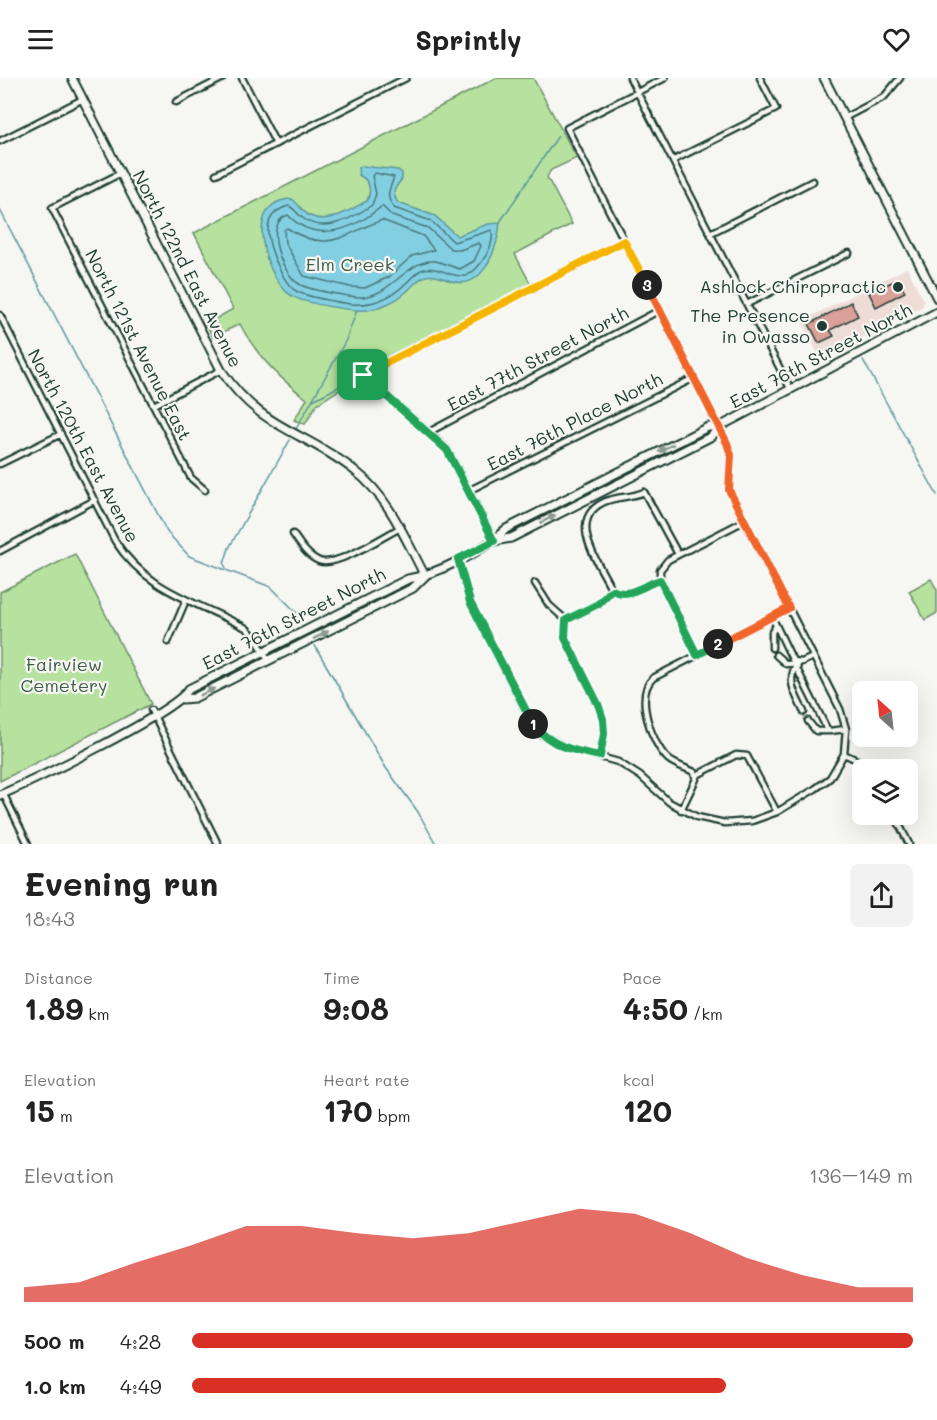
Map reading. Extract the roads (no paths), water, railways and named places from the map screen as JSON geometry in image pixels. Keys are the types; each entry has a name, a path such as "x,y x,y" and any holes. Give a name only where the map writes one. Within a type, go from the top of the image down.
{"main road":[{"name":"North 122nd East Avenue","path":"72,78 221,370 240,396 260,414 341,461 360,475 379,494 400,528 424,576"},
{"path":"824,78 937,298"},
{"name":"East 76th Street North","path":"183,699 189,690 408,579 424,576 494,541 511,538 711,436 719,427 937,312"},
{"name":"East 76th Street North","path":"2,794 153,713 183,699 194,698 413,588 424,576"}],"street":[{"path":"176,102 223,78"},
{"path":"242,78 276,144"},
{"path":"216,174 406,78"},
{"path":"630,78 791,390"},
{"path":"458,559 470,602 532,723 542,735 556,744 600,756 629,768 681,810 697,818 725,823 752,821 777,812 830,778 844,754 846,729 840,709 729,490 730,449 567,128 665,78"},
{"path":"674,160 776,109 760,78"},
{"path":"844,118 884,98 900,78"},
{"path":"0,141 83,99"},
{"name":"North 121st Avenue East","path":"121,174 52,208 191,478 206,490"},
{"path":"711,233 813,181"},
{"path":"494,541 447,450 363,375 624,241"},
{"path":"747,304 849,253"},
{"name":"East 77th Street North","path":"429,432 660,310"},
{"name":"North 120th East Avenue","path":"0,315 115,541 129,561 153,582 246,628 255,637 269,661"},
{"path":"154,405 221,370"},
{"name":"East 76th Place North","path":"468,491 694,378"},
{"path":"0,465 61,434"},
{"path":"660,580 627,594 620,594 612,590 588,540 585,523 590,512 598,506 644,492 678,554"},
{"path":"0,551 95,500"},
{"path":"697,655 660,580 660,570 664,564 678,554 744,521"},
{"path":"292,534 309,555 324,562 340,559 400,528"},
{"path":"535,583 549,605 566,620"},
{"path":"566,620 598,604 612,590"},
{"path":"168,642 186,600"},
{"path":"681,810 696,779 694,772 666,757 644,714 650,679 789,608"},
{"path":"772,617 793,661 797,663"},
{"path":"566,620 565,638 598,704 603,719 604,734 600,756"},
{"path":"772,648 770,643 776,626"},
{"path":"776,655 786,663 797,663 813,657"},
{"path":"797,663 792,671 790,684 804,712"},
{"path":"797,663 797,669 830,731"},
{"path":"153,713 218,844"},
{"path":"808,721 816,731 846,729"},
{"path":"844,754 856,759"},
{"path":"695,776 736,755 747,756 777,812"},
{"path":"2,794 28,844"},
{"path":"900,825 909,844"}],"water":[{"path":"362,166 398,170 402,173 402,179 394,191 398,203 435,216 457,236 488,224 500,223 493,253 482,272 466,282 456,282 434,276 423,277 397,299 368,310 329,306 292,296 273,274 267,258 262,226 267,212 276,203 292,199 307,214 317,218 332,218 346,212 367,201 369,197 368,183 359,175 358,168"}],"waterway":[{"path":"500,222 558,136"},
{"path":"0,210 167,532 189,556 271,587 298,614 302,622"},
{"path":"296,429 346,340 357,310"},
{"path":"863,360 937,495"},
{"path":"313,400 344,384"},
{"path":"226,568 224,564 229,548 290,440"},
{"path":"315,646 386,768 418,812 436,844"}],"place":[{"name":"Ashlock Chiropractic","path":"898,287"},
{"name":"The Presence in Owasso","path":"822,326"}],"park label":[{"name":"Elm Creek","path":"350,265"},
{"name":"Fairview Cemetery","path":"64,675"}]}
